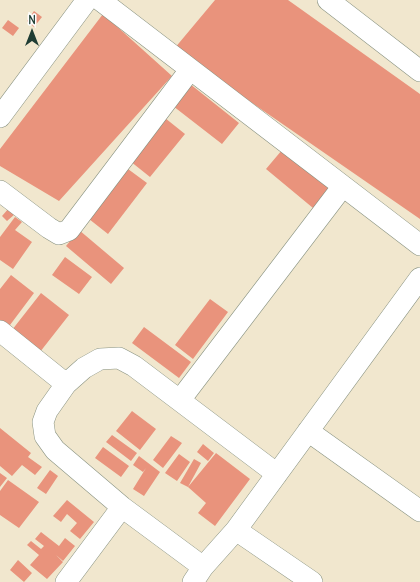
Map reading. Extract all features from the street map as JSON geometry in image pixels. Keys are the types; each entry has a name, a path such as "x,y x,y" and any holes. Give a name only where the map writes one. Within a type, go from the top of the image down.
{"street":[{"path":"0,117 87,0"},
{"path":"100,0 420,245"},
{"path":"328,0 420,71"},
{"path":"0,191 59,234 69,230 190,70"},
{"path":"180,400 343,186"},
{"path":"278,474 134,366 119,358 100,358 84,368 66,384 47,411 42,422 44,436 55,450 198,575 236,530 278,474 420,278"},
{"path":"0,331 66,384"},
{"path":"308,432 420,511"},
{"path":"66,582 122,507"},
{"path":"236,530 312,582"}],"building":[{"path":"215,0 288,0 420,94 420,219 174,49"},
{"path":"34,11 42,17 34,27 27,21"},
{"path":"103,14 172,76 59,201 0,166 0,149"},
{"path":"8,20 19,28 13,36 2,28"},
{"path":"190,84 239,123 222,144 173,106"},
{"path":"165,118 185,134 150,177 130,161"},
{"path":"282,150 329,188 313,208 266,169"},
{"path":"128,169 147,183 108,234 89,219"},
{"path":"9,208 15,214 7,221 2,216"},
{"path":"15,217 22,222 15,230 32,242 13,269 0,260 0,237"},
{"path":"79,230 124,268 111,284 66,246"},
{"path":"65,257 92,277 79,294 52,275"},
{"path":"11,275 34,293 7,329 0,324 0,289"},
{"path":"41,293 69,315 40,352 12,330"},
{"path":"210,299 228,312 193,359 175,345"},
{"path":"144,327 191,362 179,378 132,343"},
{"path":"132,411 156,429 140,450 116,431"},
{"path":"0,428 31,453 28,457 42,467 35,475 22,465 12,476 0,466"},
{"path":"112,435 137,453 131,461 106,442"},
{"path":"171,436 182,443 163,468 153,460"},
{"path":"203,444 214,453 208,461 197,452"},
{"path":"103,447 129,466 121,477 95,458"},
{"path":"216,453 250,479 215,526 198,513 206,503 188,487"},
{"path":"179,454 190,462 177,481 165,473"},
{"path":"139,456 160,472 144,496 133,489 146,468 143,472 133,465"},
{"path":"194,459 201,463 188,487 180,483"},
{"path":"50,470 58,476 46,494 37,488"},
{"path":"0,473 7,478 0,487"},
{"path":"8,480 39,502 19,528 0,515 0,491"},
{"path":"67,500 94,522 80,539 70,531 77,523 67,514 61,522 53,516"},
{"path":"41,532 59,546 65,538 75,546 63,561 56,555 63,562 47,579 30,565 39,555 27,545 31,541 41,549 44,546 35,539"},
{"path":"18,560 32,573 24,582 10,570"}]}
